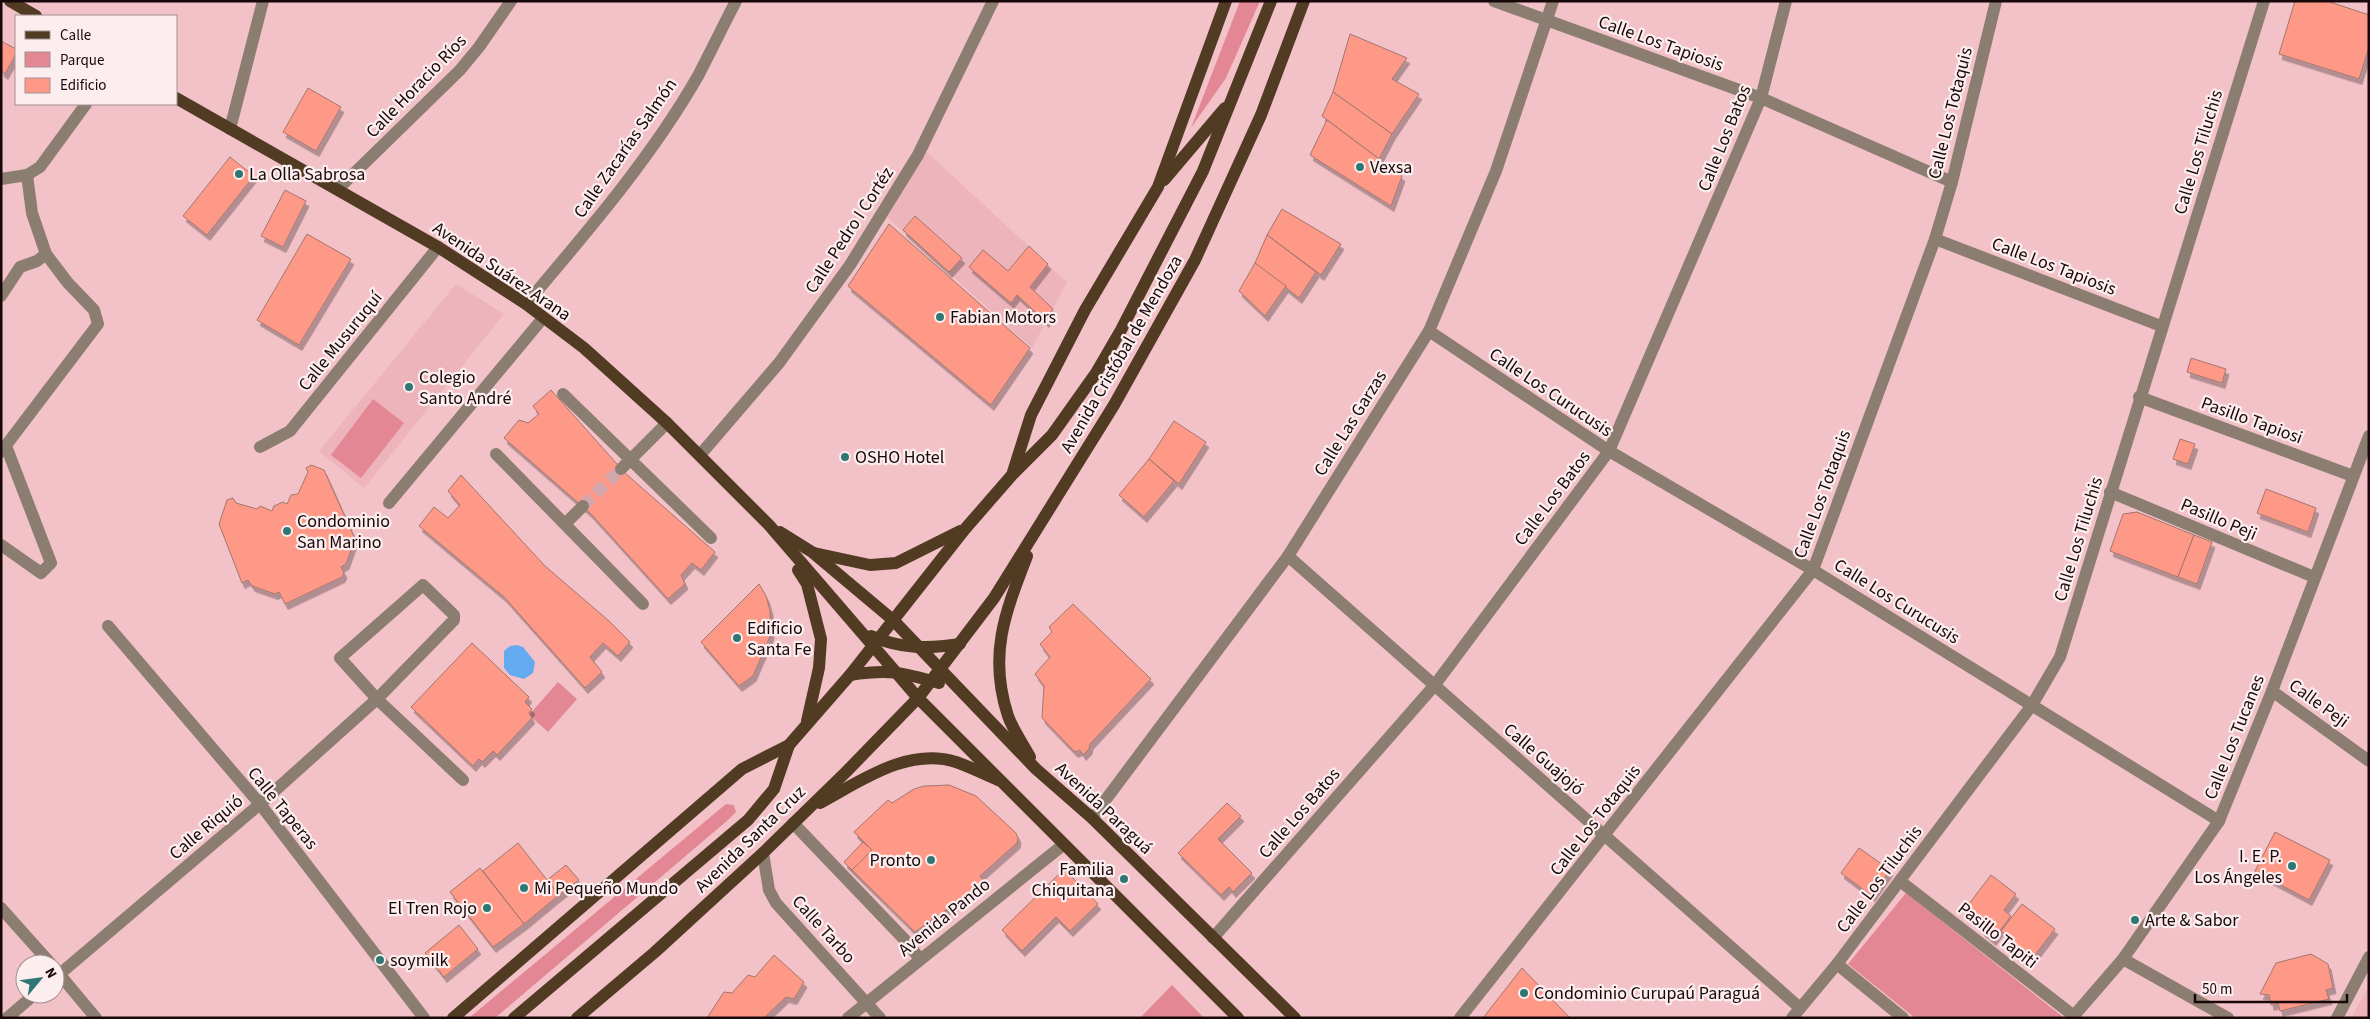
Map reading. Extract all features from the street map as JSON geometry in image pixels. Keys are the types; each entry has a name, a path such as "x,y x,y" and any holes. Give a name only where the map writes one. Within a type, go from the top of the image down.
{"main road":[{"path":"10,1 24,5 35,15"},
{"name":"Avenida Cristóbal de Mendoza","path":"1012,475 1030,415 1085,310 1158,187 1226,1"},
{"name":"Avenida Cristóbal de Mendoza","path":"875,642 964,529 1012,475 1052,435 1096,373 1121,330 1203,171 1234,98 1271,1"},
{"name":"Avenida Cristóbal de Mendoza","path":"918,698 994,598 1114,405 1195,260 1261,115 1304,1"},
{"path":"1158,187 1234,98"},
{"name":"Avenida Suárez Arana","path":"178,99 438,247 526,304 584,348 667,422 770,525 859,632 875,642"},
{"path":"770,525 807,584 821,639 819,668 807,723"},
{"name":"Avenida Suárez Arana","path":"770,525 812,552 893,620"},
{"path":"812,552 870,565 896,563 964,529"},
{"path":"1036,769 1009,717 1000,681 998,648 1008,606 1037,530"},
{"name":"Avenida Paraguá","path":"893,620 1036,769 1092,818 1295,1018"},
{"path":"875,642 911,648 960,644"},
{"path":"875,642 895,672 918,698 1238,1018"},
{"name":"Avenida Santa Cruz","path":"452,1018 742,769 788,745 850,675 875,642"},
{"path":"850,675 881,670 895,672 932,681 967,699"},
{"name":"Avenida Santa Cruz","path":"577,1018 655,952 763,853 918,698"},
{"name":"Avenida Santa Cruz","path":"514,1018 748,820 774,788 788,745"},
{"path":"803,813 874,774 892,766 921,758 955,762 1005,783"}],"street":[{"path":"230,129 263,1"},
{"name":"Calle Horacio Ríos","path":"338,189 460,70 479,47 511,1"},
{"name":"Calle Zacarías Salmón","path":"526,304 596,222 648,152 697,76 736,1"},
{"name":"Calle Pedro I Cortéz","path":"700,455 779,363 850,265 918,155 993,1"},
{"name":"Calle Los Tapiosis","path":"1494,1 1761,98 1952,182"},
{"name":"Calle Las Garzas","path":"1092,818 1288,556 1429,331 1496,171 1553,1"},
{"name":"Calle Los Batos","path":"1213,938 1434,686 1608,451 1761,98 1786,1"},
{"name":"Calle Los Totaquis","path":"1460,1018 1813,570 1935,239 1952,182 1996,1"},
{"name":"Calle Los Tiluchis","path":"1796,1013 1837,964 2032,705 2060,657 2161,326 2264,1"},
{"path":"1,179 27,175 40,167 85,105"},
{"path":"1,545 41,573 51,563 4,449 98,324 94,310 68,283 46,254 32,213 27,175"},
{"name":"Calle Los Tapiosis","path":"1935,239 2161,326"},
{"name":"Calle Musuruquí","path":"260,447 290,431 438,247"},
{"path":"1,296 20,267 37,261 46,254"},
{"path":"389,503 543,318"},
{"name":"Calle Los Curucusis","path":"1429,331 1608,451 1813,570 2219,821"},
{"path":"563,394 711,538"},
{"name":"Pasillo Tapiosi","path":"2139,397 2353,476"},
{"path":"621,468 667,422"},
{"name":"Calle Los Tucanes","path":"2073,1017 2123,958 2219,821 2272,690 2369,436"},
{"path":"496,454 643,604"},
{"name":"Pasillo Peji","path":"2110,492 2314,577"},
{"path":"565,524 583,506"},
{"name":"Calle Guajojó","path":"1288,556 1605,836 1796,1013"},
{"name":"Calle Riquió","path":"65,966 260,804 377,699 456,618 424,586 420,586 340,658 377,699"},
{"name":"Calle Taperas","path":"108,626 260,804 424,1018"},
{"name":"Calle Peji","path":"2272,690 2369,761"},
{"path":"377,699 463,780"},
{"path":"794,823 905,940 920,959"},
{"name":"Avenida Pando","path":"848,1018 1063,845"},
{"name":"Calle Tarbo","path":"763,853 769,890 776,903 880,1018"},
{"name":"Pasillo Tapiti","path":"1900,881 2073,1017"},
{"path":"1,908 42,954"},
{"path":"2337,1018 2369,957"},
{"path":"2123,958 2228,1018"},
{"path":"1837,964 1903,1018"},
{"path":"65,982 96,1018"},
{"path":"7,1018 24,1004"}],"shaded area":[{"path":"927,152 1067,282 1032,348 887,217"},
{"name":"Colegio Santo André","path":"456,284 504,314 364,488 319,451"},
{"path":"2369,986 2369,1018 2351,1018"}],"green space":[{"path":"1240,1 1260,1 1226,78 1191,128"},
{"path":"373,399 404,423 361,478 331,455"},
{"path":"558,682 577,699 548,732 529,715"},
{"path":"726,804 734,805 736,812 728,820 495,1018 469,1018"},
{"path":"1906,893 2063,1017 1915,1018 1848,964"},
{"path":"1172,985 1204,1018 1140,1018"}],"water":[{"path":"517,645 523,647 535,662 533,673 524,679 510,675 504,668 504,651 510,646"}],"building":[{"path":"2295,1 2327,1 2369,15 2369,47 2359,79 2279,54"},
{"path":"1350,34 1407,58 1392,79 1419,94 1392,134 1333,92"},
{"path":"1,41 15,48 15,56 5,74 1,71"},
{"path":"308,88 341,107 316,151 283,132"},
{"path":"1333,92 1392,134 1379,159 1322,116"},
{"name":"Vexsa","path":"1327,120 1402,176 1391,206 1310,155"},
{"path":"230,157 254,176 207,235 183,216"},
{"path":"285,190 306,201 283,247 261,236"},
{"path":"1282,209 1341,244 1321,275 1267,235"},
{"path":"915,216 962,258 949,272 903,230"},
{"name":"Fabian Motors","path":"889,224 1030,348 991,405 848,286"},
{"path":"307,234 351,259 299,345 257,320"},
{"path":"1267,235 1316,272 1299,298 1255,263"},
{"path":"1029,246 1048,264 1030,287 1053,309 1046,322 1017,295 1011,303 969,267 983,250 1008,271"},
{"path":"1255,263 1286,286 1265,316 1239,291"},
{"path":"2191,358 2226,369 2222,383 2187,372"},
{"path":"551,390 625,473 715,552 701,570 692,563 681,575 685,584 668,599 590,513 504,438 519,420 528,423 539,414 533,406"},
{"path":"1174,421 1206,442 1179,484 1149,459"},
{"path":"2180,439 2195,444 2188,464 2173,459"},
{"path":"1149,459 1174,481 1144,517 1119,495"},
{"name":"Condominio San Marino","path":"311,465 324,470 355,539 346,564 341,567 344,573 342,577 285,604 279,592 275,594 252,586 248,580 242,583 219,524 227,500 233,498 236,503 257,509 260,506 272,511 274,506 283,502 287,504 291,495 298,494 308,472 306,468"},
{"path":"461,475 545,566 609,621 630,642 618,656 603,643 590,657 602,672 585,688 504,597 419,526 434,507 448,518 460,505 448,491"},
{"path":"2266,489 2316,508 2308,532 2257,513"},
{"path":"2137,512 2194,535 2178,577 2110,551 2123,514"},
{"path":"2194,535 2212,542 2197,584 2178,577"},
{"name":"Edificio Santa Fe","path":"759,584 766,596 770,610 771,634 753,676 739,686 701,642"},
{"path":"1073,604 1151,679 1090,744 1089,749 1083,755 1080,750 1075,752 1042,718 1044,686 1035,674 1050,657 1040,644 1052,632 1049,627"},
{"path":"472,643 529,697 525,702 532,709 529,713 532,718 497,755 493,751 482,762 479,759 473,766 411,707"},
{"name":"Pronto","path":"949,785 976,796 1016,833 1017,843 980,876 985,882 915,932 852,870 872,850 854,832 888,800 892,803 914,789 924,786"},
{"path":"1227,803 1241,816 1218,839 1252,873 1233,892 1229,887 1221,895 1178,853"},
{"name":"I. E. P. Los Ángeles","path":"2275,832 2330,860 2309,900 2255,871"},
{"path":"863,842 872,850 852,870 844,862"},
{"name":"Mi Pequeño Mundo","path":"518,843 559,895 524,924 483,871"},
{"path":"1859,848 1890,870 1872,896 1841,873"},
{"path":"566,865 579,880 559,895 547,880"},
{"name":"El Tren Rojo","path":"480,868 524,924 493,947 450,892"},
{"path":"1064,869 1098,904 1070,931 1056,917 1022,951 1002,930"},
{"path":"1991,875 2016,894 2004,910 2011,916 1993,940 1981,930 1985,925 1965,909"},
{"path":"2022,904 2055,929 2028,964 2003,944 2008,936 2001,931"},
{"path":"459,925 478,949 444,977 425,953"},
{"path":"2311,954 2328,964 2333,988 2326,990 2329,999 2280,1011 2278,1003 2271,1005 2269,995 2260,994 2276,963"},
{"path":"774,955 804,982 794,999 786,997 764,1018 707,1018 724,992 732,993 748,975 755,977"},
{"name":"Condominio Curupaú Paraguá","path":"1522,968 1570,1018 1483,1018"}],"tunnel":[{"path":"583,506 621,469"}],"place":[{"name":"Vexsa","path":"1360,167"},
{"name":"La Olla Sabrosa","path":"239,174"},
{"name":"Fabian Motors","path":"940,317"},
{"name":"Colegio Santo André","path":"409,387"},
{"name":"OSHO Hotel","path":"845,457"},
{"name":"Condominio San Marino","path":"287,531"},
{"name":"Edificio Santa Fe","path":"737,638"},
{"name":"Pronto","path":"931,860"},
{"name":"I. E. P. Los Ángeles","path":"2292,866"},
{"name":"Familia Chiquitana","path":"1124,879"},
{"name":"Mi Pequeño Mundo","path":"524,888"},
{"name":"El Tren Rojo","path":"487,908"},
{"name":"Arte & Sabor","path":"2135,920"},
{"name":"soymilk","path":"380,960"},
{"name":"Condominio Curupaú Paraguá","path":"1524,993"}]}
